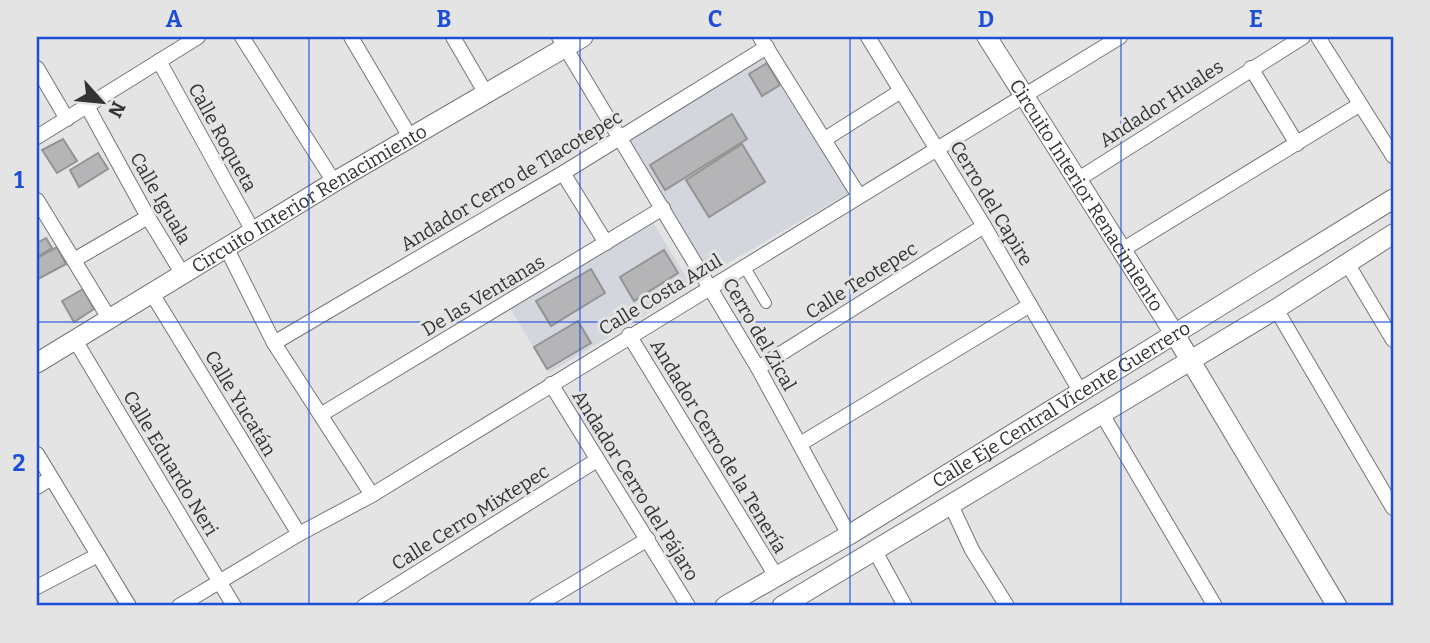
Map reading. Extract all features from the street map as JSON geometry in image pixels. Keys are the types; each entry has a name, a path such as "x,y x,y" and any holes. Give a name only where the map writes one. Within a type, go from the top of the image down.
{"main road":[{"name":"Circuito Interior Renacimiento","path":"37,363 485,92 562,42 583,37"},
{"name":"Circuito Interior Renacimiento","path":"987,37 1191,360 1337,606"},
{"name":"Calle Eje Central Vicente Guerrero","path":"726,606 849,535 1393,199"},
{"name":"Calle Eje Central Vicente Guerrero","path":"782,606 1276,309 1393,234"}],"street":[{"path":"37,137 198,37"},
{"path":"242,37 334,183"},
{"path":"351,37 410,137"},
{"path":"453,37 485,92"},
{"name":"Cerro del Capire","path":"868,37 984,226 1080,391"},
{"name":"Calle Costa Azul","path":"179,606 299,534 372,495 1023,95 1102,41 1120,37"},
{"name":"Andador Huales","path":"1077,180 1303,37"},
{"path":"1318,37 1393,156"},
{"name":"Cerro del Zical","path":"562,42 758,368 849,535"},
{"path":"763,42 859,196"},
{"name":"Andador Cerro de Tlacotepec","path":"274,343 563,173 763,42"},
{"name":"Calle Roqueta","path":"159,61 253,231"},
{"path":"37,68 67,119"},
{"path":"1251,68 1297,144"},
{"path":"825,139 901,90"},
{"path":"1122,250 1359,105"},
{"name":"Calle Iguala","path":"88,106 148,217 183,273"},
{"path":"563,173 606,243"},
{"path":"37,200 109,318"},
{"name":"De las Ventanas","path":"322,414 663,208"},
{"path":"74,260 148,217"},
{"name":"Calle Teotepec","path":"758,368 984,226"},
{"path":"226,247 274,343 372,495"},
{"path":"1347,264 1393,340"},
{"path":"744,266 766,303"},
{"name":"Calle Yucatán","path":"151,292 299,534"},
{"path":"800,444 1030,305"},
{"path":"1276,309 1393,508"},
{"name":"Andador Cerro de la Tenería","path":"629,335 776,576"},
{"name":"Calle Eduardo Neri","path":"75,340 234,606"},
{"name":"Andador Cerro del Pájaro","path":"551,384 688,606"},
{"path":"1101,414 1215,606"},
{"path":"37,454 129,606"},
{"name":"Calle Cerro Mixtepec","path":"364,606 597,460"},
{"path":"37,487 51,478"},
{"path":"951,505 972,550 1007,606"},
{"path":"536,606 648,539"},
{"path":"875,551 905,606"},
{"path":"37,587 98,555"}],"shaded area":[{"path":"766,51 852,191 709,274 625,137"},
{"path":"653,222 692,287 549,373 510,308"}],"building":[{"path":"767,63 780,85 762,96 749,74"},
{"path":"732,114 747,139 665,190 650,165"},
{"path":"63,139 77,161 57,173 42,150"},
{"path":"742,144 765,182 709,217 686,180"},
{"path":"98,153 108,169 79,187 70,170"},
{"path":"46,238 52,248 37,257 37,243"},
{"path":"57,247 66,264 38,279 37,258"},
{"path":"664,250 678,273 634,301 620,277"},
{"path":"591,269 605,293 551,326 536,301"},
{"path":"83,289 94,309 74,322 62,301"},
{"path":"578,321 591,343 547,369 534,347"}]}
